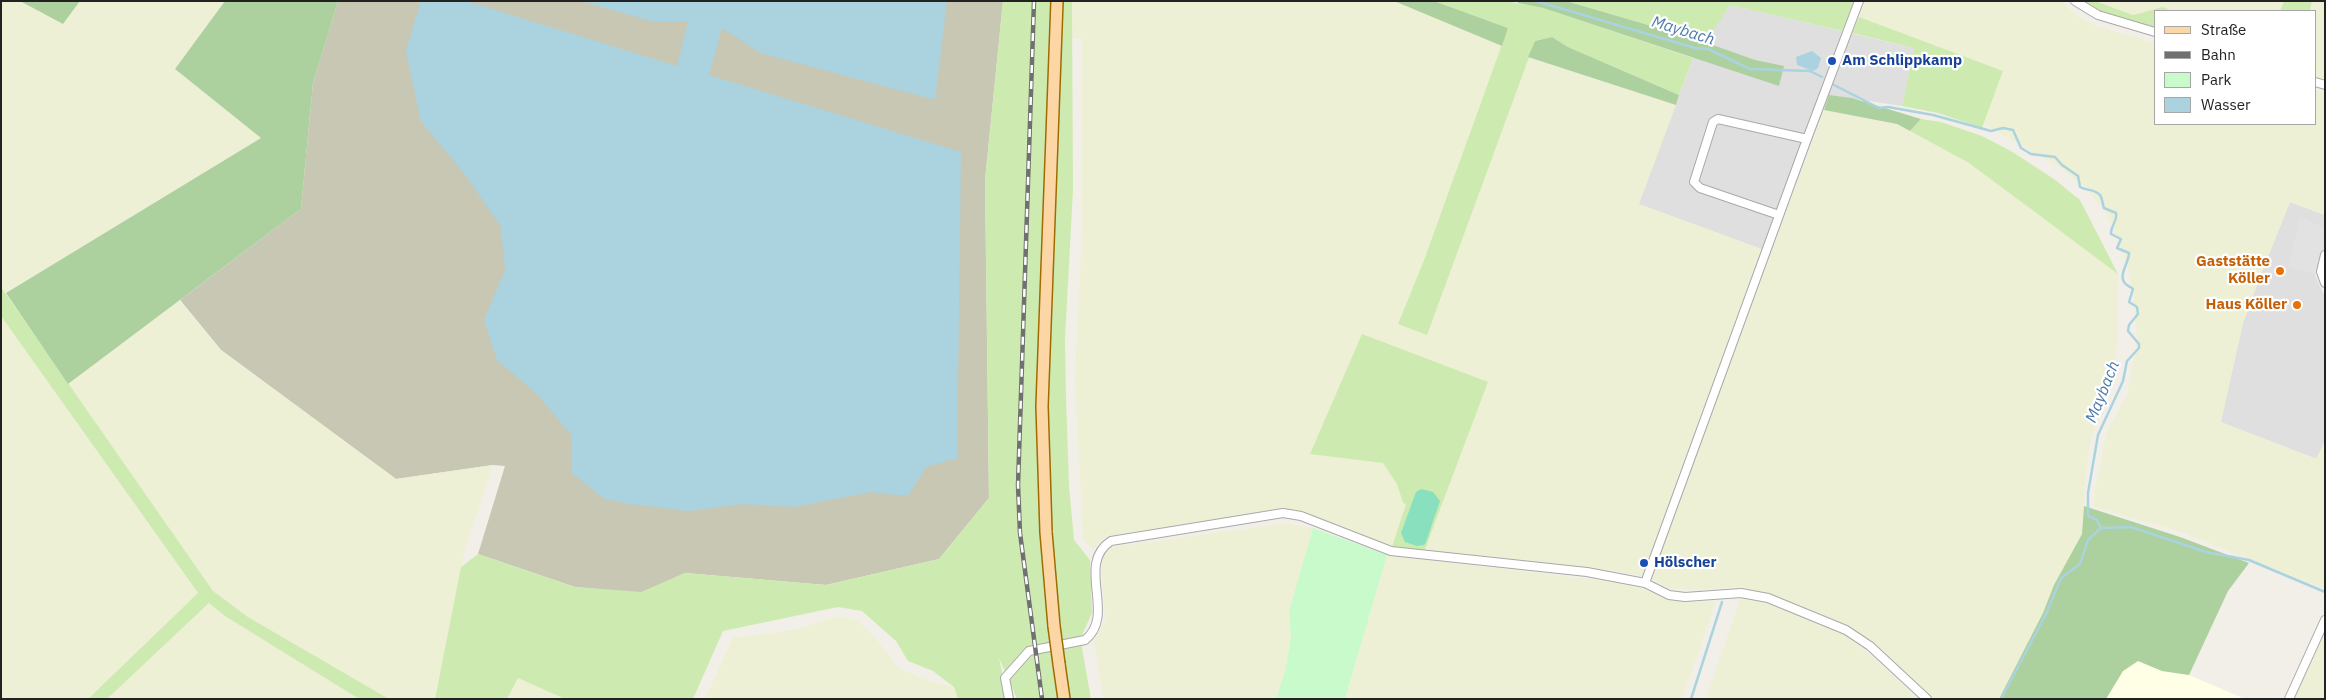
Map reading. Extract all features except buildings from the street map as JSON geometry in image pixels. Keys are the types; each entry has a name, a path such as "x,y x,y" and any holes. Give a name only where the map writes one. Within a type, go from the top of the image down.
{"main road":[{"path":"1057,1 1042,406 1045,514 1054,626 1064,699"}],"street":[{"path":"1645,583 1859,1"},
{"path":"2075,1 2098,14 2154,32"},
{"path":"1779,215 1700,188 1694,182 1713,122 1718,119 1807,139"},
{"path":"2325,256 2321,272 2325,283"},
{"path":"1009,699 1005,678 1029,651 1085,640 1089,637 1098,616 1095,565 1102,547 1111,541 1283,513 1301,516 1391,551 1587,572 1645,583 1669,595 1686,597 1741,593 1768,598 1846,630 1870,646 1927,699"},
{"path":"2289,699 2325,620"}],"shaded area":[{"path":"1,1 20,1 63,24 80,1 225,1 175,69 262,138 6,293 1,287"},
{"path":"338,1 1003,1 985,180 989,498 939,559 826,585 685,573 641,593 575,587 478,554 505,466 493,465 396,479 221,350 180,300 301,209 313,83"},
{"path":"1072,1 1394,1 1502,46 1424,260 1398,323 1465,229 1528,57 1676,105 1639,204 1761,249 1642,576 1586,567 1424,552 1488,382 1310,453 1383,463 1397,484 1403,503 1406,504 1392,547 1341,530 1288,509 1107,536 1093,549 1083,539 1075,379 1082,228 1082,39 1071,38"},
{"path":"1865,1 2061,1 2077,16 2097,26 2154,43 2154,125 2316,125 2316,90 2325,93 2325,215 2290,202 2243,323 2221,422 2316,459 2325,441 2325,589 2184,533 2094,507 2094,494 2107,431 2127,395 2137,340 2133,291 2127,265 2104,210 2086,189 2059,167 1984,124 2003,71 1859,17"},
{"path":"2095,1 2284,1 2280,10 2168,10 2163,7 2133,15"},
{"path":"2312,1 2325,1 2325,79 2316,76 2316,10 2310,10"},
{"path":"1730,5 1914,48 1902,106 1829,95 1770,252 1638,204 1693,58"},
{"path":"1824,110 1897,124 1969,163 2118,274 2118,339 2112,380 2090,442 2082,534 2054,585 2043,613 1999,699 1934,699 1876,646 1849,625 1797,604 1740,587 1689,590 1669,588 1651,578"},
{"path":"2290,202 2325,215 2325,247 2315,275 2325,297 2325,441 2317,459 2220,422 2243,323"},
{"path":"2300,217 2325,227 2325,247 2315,275 2288,266"},
{"path":"180,300 221,350 396,479 493,465 466,545 435,699 389,699 248,617 213,591 68,384"},
{"path":"1,316 198,594 88,699 1,699"},
{"path":"1286,523 1313,528 1289,611 1291,638 1285,671 1276,699 1103,699 1094,641 1105,621 1101,563 1106,552 1113,547"},
{"path":"1387,555 1607,581 1644,589 1666,598 1682,601 1716,602 1682,699 1345,699"},
{"path":"1740,599 1764,601 1818,620 1843,633 1873,657 1918,699 1706,699"},
{"path":"209,603 225,616 359,699 107,699"},
{"path":"839,616 858,621 878,641 898,668 926,680 954,687 958,699 705,699 733,638 793,630"},
{"path":"2325,632 2325,699 2294,699"},
{"path":"2138,661 2162,671 2189,675 2245,699 2106,699 2123,671"},
{"path":"518,678 565,699 507,699"}],"green space":[{"path":"20,1 80,1 63,24"},
{"path":"225,1 338,1 313,83 301,209 68,384 6,293 261,138 175,69"},
{"path":"1003,1 1072,1 1073,190 1065,339 1066,396 1069,486 1074,540 1090,560 1092,613 1083,633 1082,648 1091,699 1017,699 999,658 1008,699 958,699 954,687 933,671 908,661 896,641 862,611 838,607 723,631 693,699 565,699 518,678 507,699 435,699 461,567 478,554 575,587 641,592 685,573 826,585 939,559 989,498 985,180"},
{"path":"1394,1 1434,1 1508,28 1502,46"},
{"path":"1434,1 1505,1 1543,8 1693,58 1679,95 1568,47 1552,37 1535,41 1427,335 1398,324 1424,260 1508,28"},
{"path":"1518,1 1566,1 1696,39 1755,60 1784,66 1779,86 1543,8 1518,3"},
{"path":"1566,1 1854,1 1842,31 1730,5 1706,42"},
{"path":"2080,1 2095,1 2133,15 2163,7 2168,9 2154,10 2154,28 2093,10"},
{"path":"2284,1 2312,1 2310,10 2280,10"},
{"path":"1859,17 2003,71 1982,128 1938,113 1902,106 1914,48 1852,33"},
{"path":"1552,37 1568,47 1679,95 1676,105 1528,57 1535,41"},
{"path":"1829,95 1852,98 1921,119 1910,131 1897,124 1824,110"},
{"path":"1921,119 1941,122 1982,136 2011,151 2054,179 2080,200 2118,274 1969,163 1910,131"},
{"path":"1,287 213,591 248,617 389,699 359,699 225,616 209,603 107,699 88,699 198,593 1,316"},
{"path":"1362,334 1488,382 1424,552 1392,547 1406,504 1403,503 1397,484 1383,463 1310,454"},
{"path":"1421,489 1433,492 1440,501 1426,542 1424,545 1417,546 1405,542 1401,533 1416,492"},
{"path":"2084,506 2180,537 2249,563 2228,591 2189,675 2162,671 2138,661 2123,671 2106,699 1999,699 2043,613 2054,585 2082,534"},
{"path":"1313,528 1387,555 1345,699 1276,699 1285,671 1291,638 1289,611"}],"water":[{"path":"421,1 466,1 677,66 688,21 651,21 581,1 947,1 935,100 760,53 722,28 709,75 961,152 957,458 926,467 908,496 870,492 795,507 742,504 689,511 629,504 603,498 572,473 572,436 537,394 497,360 484,320 505,270 501,227 467,177 421,122 406,51"},
{"path":"1812,51 1821,58 1818,68 1813,71 1797,65 1796,57"}],"waterway":[{"name":"Maybach","path":"1536,1 1695,48 1708,49 1750,69 1810,71 1822,77"},
{"name":"Maybach","path":"1834,85 1879,108 1888,107 1933,115 1991,131 2003,128 2013,130 2021,148 2031,154 2055,157 2062,165 2078,176 2080,187 2100,195 2104,208 2116,213 2111,234 2121,239 2117,248 2129,253 2123,272 2123,279 2133,289 2129,302 2137,307 2138,314 2129,325 2128,331 2139,344 2139,348 2127,361 2123,381 2098,435 2088,493 2088,516 2097,520 2101,528 2088,540 2080,564 2061,578 2046,614 2001,699"},
{"path":"2101,528 2131,527 2206,552 2249,560 2325,592"},
{"path":"1691,699 1722,602"}],"railway":[{"path":"1034,1 1018,485 1020,533 1042,699"}],"place":[{"name":"Am Schlippkamp","path":"1832,61"},
{"name":"Gaststätte Köller","path":"2280,271"},
{"name":"Haus Köller","path":"2297,305"},
{"name":"Hölscher","path":"1644,563"}]}
